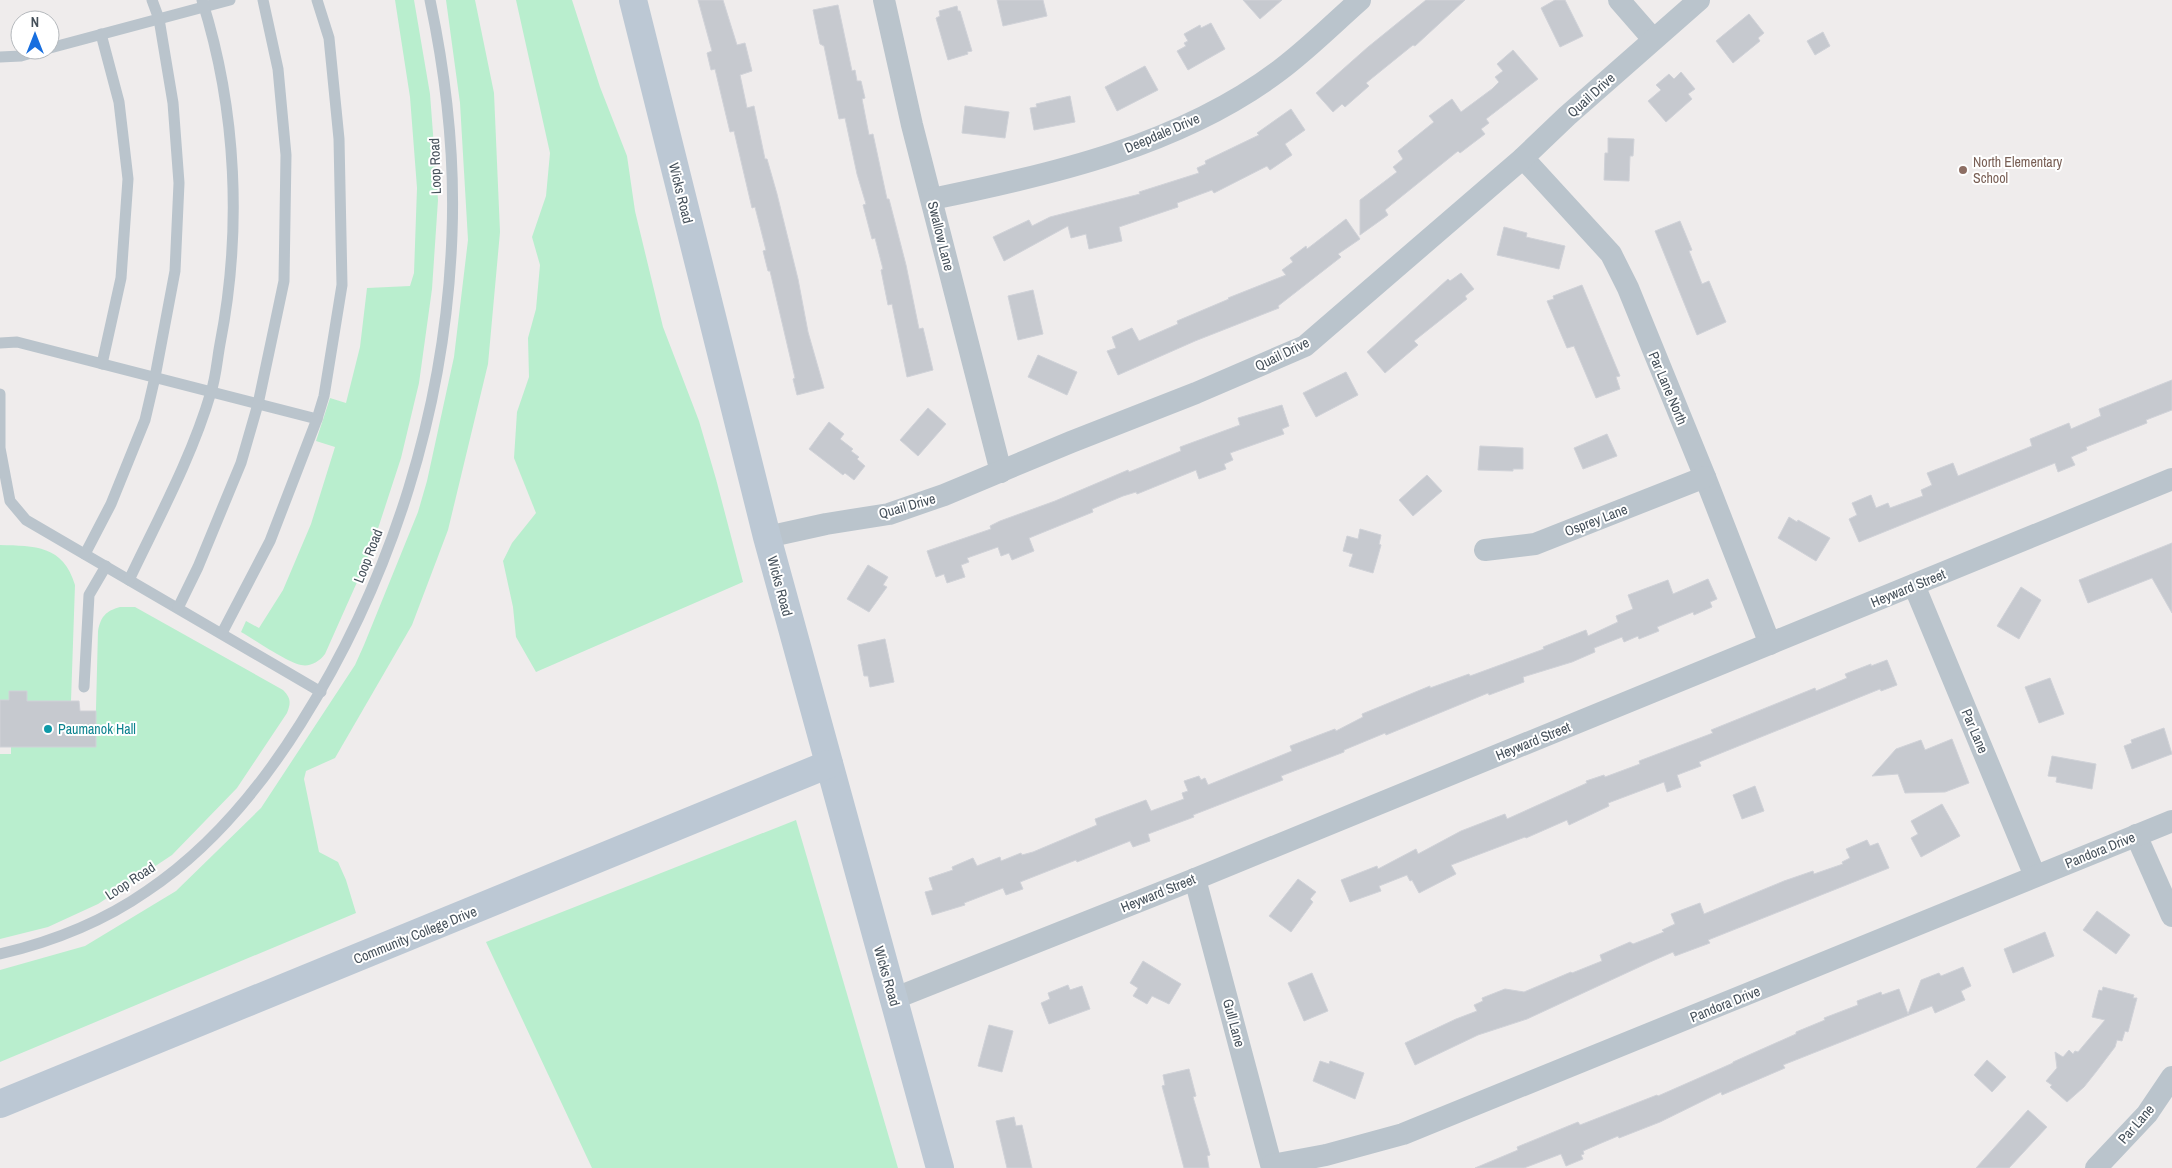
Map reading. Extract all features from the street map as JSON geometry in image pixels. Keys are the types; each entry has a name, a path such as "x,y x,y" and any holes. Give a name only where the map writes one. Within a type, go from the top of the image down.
{"main road":[{"name":"Wicks Road","path":"633,0 767,537 940,1168"},
{"name":"Community College Drive","path":"0,1104 829,764"}],"street":[{"name":"Swallow Lane","path":"884,0 912,125 1001,472"},
{"name":"Deepdale Drive","path":"932,199 1011,183 1087,162 1162,136 1230,103 1280,70 1360,0"},
{"path":"1619,0 1654,39"},
{"name":"Quail Drive","path":"767,537 826,524 889,514 944,495 1196,393 1305,346 1523,158 1699,0"},
{"name":"Par Lane North","path":"1523,158 1611,254 1628,288 1770,644"},
{"name":"Osprey Lane","path":"1485,550 1535,544 1705,477"},
{"name":"Heyward Street","path":"893,999 1195,879 2172,479"},
{"name":"Par Lane","path":"1914,585 2035,876"},
{"name":"Pandora Drive","path":"1272,1167 1404,1134 2172,821"},
{"path":"2136,835 2172,916"},
{"name":"Gull Lane","path":"1195,879 1272,1167"},
{"name":"Par Lane","path":"2096,1168 2147,1114 2172,1077"}],"lane":[{"path":"85,554 111,504 145,420 175,271 179,183 173,103 159,19 152,0"},
{"path":"60,45 159,19 204,3 230,0"},
{"path":"178,608 198,567 242,463 258,404 284,281 286,155 278,69 263,0"},
{"path":"222,633 270,540 317,419 324,396 342,284 339,139 328,38 317,0"},
{"name":"Loop Road","path":"0,954 32,947 95,921 147,892 196,852 247,800 279,758 321,692 366,604 410,484 432,400 443,328 452,234 450,139 441,50 430,0"},
{"path":"130,580 185,460 211,392 229,298 234,232 225,94 204,3"},
{"path":"101,34 119,102 128,179 121,278 102,364"},
{"path":"0,343 17,342 317,419"},
{"path":"0,394 0,448 10,501 26,520 321,692"},
{"path":"84,687 89,595 106,566"}],"green space":[{"path":"395,0 414,0 430,94 438,200 432,289 419,383 401,458 370,553 325,654 314,663 301,665 241,632 246,621 259,628 283,590 311,524 335,447 316,441 330,398 346,403 360,347 367,288 410,286 414,273 417,188 410,97"},
{"path":"446,0 475,0 494,93 500,232 488,364 448,530 412,625 335,758 306,771 304,779 319,852 338,862 346,880 356,913 0,1062 0,970 85,946 176,891 261,808 355,665 364,645 418,512 427,481 454,357 468,240 460,103"},
{"path":"516,0 572,0 600,87 627,156 635,211 663,327 699,421 743,582 536,672 516,637 513,607 503,561 512,543 536,513 514,458 517,412 529,377 528,338 536,309 540,265 532,237 546,196 550,153"},
{"path":"0,545 25,546 46,550 63,562 70,572 75,585 71,701 27,701 27,691 10,691 9,700 0,700"},
{"path":"120,607 135,607 283,690 288,696 290,703 287,713 237,788 172,855 98,904 48,927 0,939 0,754 11,754 11,747 95,747 98,631 105,615 111,610"},
{"path":"796,820 898,1168 592,1168 486,942"}],"building":[{"path":"698,0 723,0 737,45 745,43 752,71 740,75 747,108 754,106 765,159 767,159 777,194 798,279 808,332 824,388 797,395 793,379 795,378 770,271 768,271 763,251 766,250 755,207 752,208 734,131 730,132 715,69 711,70 707,53 712,51"},
{"path":"997,0 1043,0 1047,16 1003,26"},
{"path":"1243,0 1282,0 1260,19"},
{"path":"1426,0 1465,0 1415,46 1413,45 1366,83 1369,86 1345,107 1342,104 1333,112 1316,93 1368,47"},
{"path":"1555,0 1565,0 1583,36 1560,47 1541,8"},
{"path":"838,5 852,71 855,70 857,81 861,81 865,98 862,99 869,135 873,134 887,199 889,199 906,265 919,329 923,328 933,370 907,377 892,304 888,305 881,270 883,269 875,238 872,239 863,205 866,204 857,174 845,118 839,119 824,46 820,44 813,10"},
{"path":"957,6 972,51 948,60 936,18 940,16 939,11"},
{"path":"1749,14 1764,33 1758,38 1760,41 1733,63 1716,41"},
{"path":"1211,23 1225,49 1188,70 1177,51 1186,46 1184,43 1188,41 1184,34 1200,25 1201,28"},
{"path":"1823,32 1830,46 1815,55 1807,41"},
{"path":"1513,50 1538,79 1486,119 1489,123 1481,129 1485,134 1460,153 1458,151 1391,205 1385,210 1388,215 1360,235 1360,200 1397,172 1393,167 1403,159 1398,151 1434,122 1429,116 1452,99 1461,112 1492,89 1499,82 1495,77 1503,71 1497,64"},
{"path":"1145,66 1158,90 1117,111 1105,87"},
{"path":"1681,72 1695,89 1688,94 1692,99 1666,122 1648,101 1661,90 1656,85 1669,74 1674,79"},
{"path":"1070,96 1075,122 1034,130 1030,108 1037,107 1036,104"},
{"path":"965,106 1009,112 1005,138 962,133"},
{"path":"1291,109 1305,130 1285,144 1292,155 1270,170 1267,166 1214,193 1212,190 1177,203 1178,207 1119,227 1122,241 1089,249 1086,234 1071,238 1068,226 1004,261 993,237 1029,220 1032,226 1050,217 1140,194 1139,192 1199,173 1197,168 1206,164 1205,161 1259,135 1257,133"},
{"path":"1608,138 1634,139 1633,156 1630,156 1629,181 1604,180 1605,153 1608,153"},
{"path":"1346,219 1360,239 1338,254 1341,257 1278,306 1279,308 1195,341 1118,375 1107,351 1116,348 1112,337 1132,328 1139,341 1178,324 1177,321 1228,298 1286,275 1282,270 1293,262 1290,258 1306,246 1307,249"},
{"path":"1680,221 1692,250 1689,251 1702,284 1709,281 1726,322 1697,335 1655,231"},
{"path":"1504,227 1527,233 1526,237 1565,246 1559,269 1497,255"},
{"path":"1461,273 1474,289 1465,296 1467,299 1414,341 1418,345 1385,373 1367,352 1448,279 1450,281"},
{"path":"1582,285 1620,376 1616,377 1620,389 1596,398 1574,346 1567,348 1547,301 1554,299 1553,296"},
{"path":"1033,290 1043,334 1018,340 1008,296"},
{"path":"1038,355 1077,372 1067,395 1028,377"},
{"path":"1346,372 1358,395 1316,417 1303,393"},
{"path":"2172,380 2172,410 2146,420 2147,423 2086,447 2087,450 2071,457 2075,465 2058,472 2055,463 1859,542 1849,519 1857,515 1852,503 1871,495 1876,508 1888,503 1890,508 1923,496 1921,490 1932,485 1927,473 1953,463 1958,476 2032,446 2030,439 2069,423 2071,429 2101,416 2099,409"},
{"path":"1282,405 1289,426 1282,429 1284,434 1230,453 1233,460 1224,464 1226,469 1199,479 1196,470 1137,494 1136,492 1123,496 1092,509 1093,512 1029,538 1034,551 1012,560 1009,553 1001,556 998,547 967,558 969,562 961,565 965,577 947,583 944,574 936,577 927,551 991,529 990,526 1000,521 1181,451 1180,447 1240,425 1238,418"},
{"path":"928,408 946,424 918,456 900,440"},
{"path":"829,422 844,434 840,439 853,449 851,451 859,457 857,459 865,466 854,480 845,473 843,475 809,449"},
{"path":"1607,434 1617,456 1583,469 1574,448"},
{"path":"1480,446 1523,448 1523,469 1513,469 1513,471 1478,470"},
{"path":"1427,475 1442,491 1413,516 1399,500"},
{"path":"1789,517 1830,538 1816,561 1778,538"},
{"path":"1360,529 1381,535 1379,544 1381,545 1373,573 1349,566 1353,554 1343,551 1347,536 1358,539"},
{"path":"2172,543 2172,613 2152,578 2088,603 2079,580"},
{"path":"868,565 888,577 883,585 887,587 869,612 847,599"},
{"path":"1708,579 1717,599 1710,602 1712,607 1694,615 1693,612 1657,627 1659,631 1639,639 1638,636 1624,642 1622,637 1594,648 1595,652 1572,662 1523,677 1524,682 1489,695 1488,693 1386,735 1385,733 1344,750 1344,752 1281,776 1283,780 1148,834 1150,841 1133,847 1130,841 1020,882 1023,889 1006,895 1003,888 964,903 965,905 932,915 925,892 933,890 929,878 953,870 952,867 973,858 977,866 1000,857 1001,861 1021,853 1022,855 1033,852 1097,825 1095,819 1146,800 1151,811 1184,799 1182,793 1188,791 1184,781 1199,776 1201,780 1205,778 1208,785 1292,751 1290,746 1335,729 1336,731 1363,717 1362,714 1430,686 1430,688 1469,674 1470,676 1544,649 1543,647 1586,630 1588,636 1618,622 1616,616 1633,609 1628,595 1668,580 1673,594"},
{"path":"2021,587 2041,600 2019,639 1997,626"},
{"path":"885,639 894,682 870,687 868,676 864,676 858,645"},
{"path":"1887,660 1897,685 1881,691 1880,689 1699,762 1701,766 1677,775 1681,787 1667,792 1664,782 1608,803 1609,806 1569,825 1567,820 1526,838 1451,865 1456,874 1419,893 1407,875 1379,886 1381,891 1350,902 1341,880 1377,866 1378,869 1416,849 1418,854 1461,831 1505,814 1507,819 1587,783 1586,781 1604,775 1605,777 1640,764 1639,761 1713,733 1711,730 1815,688 1816,691 1847,678 1845,674"},
{"path":"2050,678 2064,714 2039,723 2025,687"},
{"name":"Paumanok Hall","path":"9,691 27,691 27,701 79,701 80,711 96,711 96,747 0,747 0,700 9,700"},
{"path":"2164,728 2172,754 2132,769 2124,746 2132,743 2131,740"},
{"path":"1952,739 1969,783 1945,792 1905,793 1898,774 1872,776 1896,749 1921,740 1925,750"},
{"path":"2052,756 2096,764 2092,789 2056,782 2057,777 2048,776"},
{"path":"1755,786 1764,811 1742,819 1733,795"},
{"path":"1942,804 1960,836 1921,857 1911,838 1918,834 1911,821"},
{"path":"1867,840 1870,846 1878,843 1889,868 1708,940 1710,943 1675,956 1673,952 1527,1019 1478,1035 1415,1065 1405,1043 1477,1011 1474,1005 1483,1001 1482,998 1505,989 1524,992 1602,961 1600,955 1630,942 1633,944 1664,932 1662,930 1675,924 1671,914 1700,903 1704,914 1784,881 1813,871 1814,874 1843,864 1842,862 1850,858 1846,849"},
{"path":"1298,879 1316,892 1310,899 1313,902 1291,932 1269,916"},
{"path":"2097,911 2130,935 2116,954 2083,930"},
{"path":"2045,932 2054,956 2013,973 2004,949"},
{"path":"1143,961 1181,984 1169,1004 1152,996 1147,1004 1133,996 1138,988 1130,983"},
{"path":"1963,967 1971,986 1961,991 1965,1000 1935,1013 1932,1006 1783,1065 1785,1068 1722,1095 1721,1092 1660,1122 1619,1138 1618,1136 1583,1151 1584,1154 1581,1155 1583,1159 1566,1166 1561,1154 1524,1168 1475,1168 1518,1150 1517,1147 1578,1122 1580,1125 1658,1096 1796,1034 1796,1032 1825,1020 1824,1018 1858,1005 1857,1001 1881,992 1882,995 1899,989 1908,1014 1921,980 1939,973 1941,976"},
{"path":"1312,973 1328,1011 1304,1021 1288,983"},
{"path":"1068,985 1070,990 1082,986 1090,1009 1049,1024 1041,1003 1050,999 1048,993"},
{"path":"2103,987 2134,995 2133,998 2137,998 2128,1032 2125,1031 2122,1041 2117,1040 2115,1047 2084,1087 2067,1102 2046,1081 2057,1068 2055,1052 2063,1057 2069,1050 2073,1054 2075,1051 2078,1052 2105,1020 2092,1017 2099,990 2102,991"},
{"path":"989,1025 1013,1031 1002,1072 978,1066"},
{"path":"1987,1060 2006,1077 1992,1092 1974,1075"},
{"path":"1320,1061 1329,1064 1330,1061 1364,1073 1355,1099 1313,1081"},
{"path":"1189,1069 1196,1096 1193,1097 1210,1155 1207,1156 1209,1168 1184,1168 1162,1086 1165,1085 1163,1075"},
{"path":"2028,1110 2047,1127 2009,1168 1976,1168"},
{"path":"1014,1117 1016,1126 1022,1125 1032,1168 1007,1168 996,1121"}],"place":[{"name":"North Elementary School","path":"1963,170"},
{"name":"Paumanok Hall","path":"48,729"}]}
